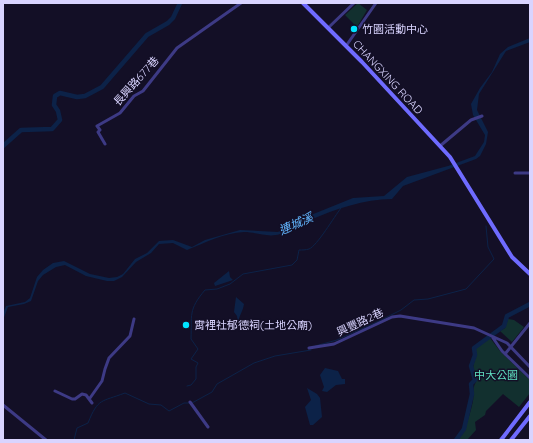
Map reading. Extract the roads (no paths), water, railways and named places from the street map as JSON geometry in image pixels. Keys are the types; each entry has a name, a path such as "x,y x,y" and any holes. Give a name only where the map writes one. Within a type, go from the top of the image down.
{"main road":[{"name":"CHANGXING ROAD","path":"304,4 346,46 456,165 512,257 530,274"},
{"path":"501,440 530,402"},
{"path":"511,440 530,416"}],"street":[{"name":"長興路677巷","path":"105,144 98,132 100,130 97,126 120,113 134,96 143,91 177,48 241,3"},
{"path":"328,28 354,3"},
{"path":"346,46 376,3"},
{"path":"440,146 471,120 482,116"},
{"path":"515,173 530,173"},
{"name":"興豐路2巷","path":"309,348 334,344 395,316 457,326 468,326 506,344 530,366"},
{"path":"90,398 102,381 104,369 109,358 130,336 134,319"},
{"path":"505,354 530,323"},
{"path":"491,336 505,354 530,378"},
{"path":"55,391 72,399 84,394 90,398 92,403"},
{"path":"190,402 208,427"},
{"path":"3,405 46,440"}],"water":[{"name":"連城溪","path":"530,38 530,42 506,51 479,94 477,110 488,132 486,144 480,156 476,159 403,186 392,199 382,199 361,203 330,212 284,233 276,235 248,232 229,234 187,250 173,243 159,244 151,253 136,262 122,277 114,281 107,281 86,276 65,265 56,267 43,275 38,281 31,301 8,307 3,320 3,313 6,306 25,302 30,298 37,277 43,270 53,263 64,261 90,274 109,278 117,277 123,274 135,259 147,253 159,241 173,240 192,247 205,240 240,230 278,232 306,217 353,198 384,196 407,177 448,166 475,156 484,142 485,135 473,115 471,104 480,88 492,72 500,54 508,47"},
{"path":"229,271 230,277 233,280 215,286 214,283"},
{"path":"236,297 244,304 238,323 237,316 234,312"},
{"path":"325,368 338,371 342,379 345,379 345,384 336,385 327,392 322,391 324,387 320,375"},
{"path":"307,388 317,394 320,398 322,417 313,425 310,425 305,407 311,400"}],"waterway":[{"path":"3,146 21,130 52,129 60,120 58,111 54,105 55,96 60,93 77,97 85,96 102,87 147,35 168,23 173,18 180,3"},
{"path":"187,386 191,385 196,379 196,367 198,363 191,359 198,349 191,339 191,318 193,308 205,290 217,289 230,284 243,274 292,265 297,260 299,250 312,247 321,237 341,208"},
{"path":"315,346 337,340 379,321 401,310 414,300 428,299 466,289 494,259 488,247 486,226"},
{"path":"456,440 464,429 472,394 471,384 475,380 471,366 475,355 474,348 504,326 507,316 530,304"},
{"path":"192,403 212,392 217,384 254,363 275,356 311,350"},
{"path":"74,440 77,428 88,423 91,415 101,402 125,393 149,404 161,405 169,411 184,403 189,403"}],"place":[{"name":"竹園活動中心","path":"354,29"},
{"name":"霄裡社郁德祠(土地公廟)","path":"186,325"}],"park label":[{"name":"中大公園","path":"496,375"}]}
